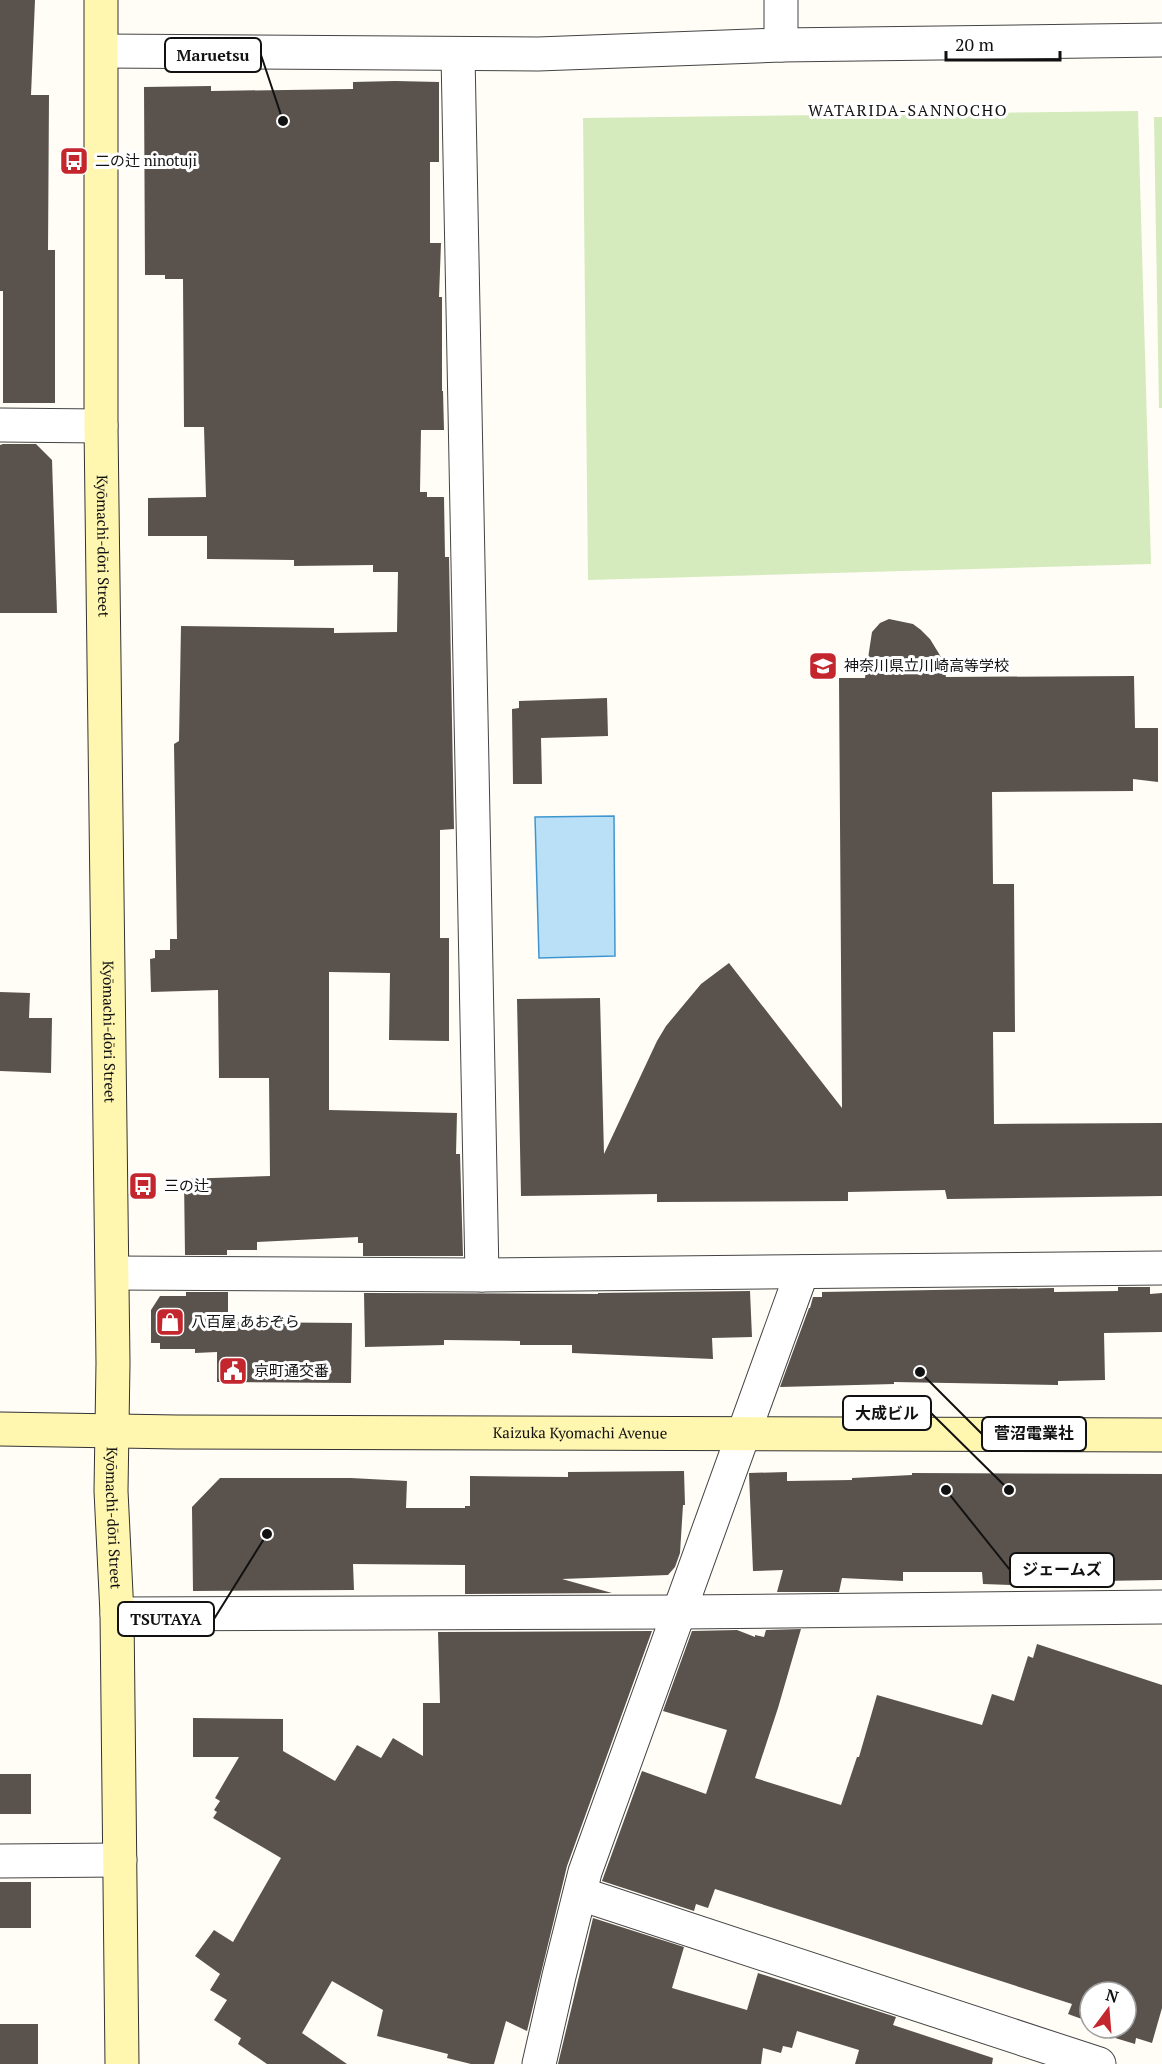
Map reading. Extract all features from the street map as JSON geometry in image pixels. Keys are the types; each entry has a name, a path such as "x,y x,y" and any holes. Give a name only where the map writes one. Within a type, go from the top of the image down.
{"street":[{"name":"Kyōmachi-dōri Street","path":"101,0 101,426 113,1273 111,1491 117,1614 122,2064"},
{"path":"781,0 781,45"},
{"path":"102,51 458,55 781,45 1162,40"},
{"path":"458,55 482,1275"},
{"path":"0,426 101,426"},
{"path":"113,1273 482,1275 1162,1268"},
{"path":"539,2064 585,1872 680,1612 741,1435 802,1272"},
{"name":"Kaizuka Kyomachi Avenue","path":"0,1429 113,1432 1162,1435"},
{"path":"117,1614 1162,1607"},
{"path":"0,1861 120,1860"},
{"path":"581,1894 1099,2064"}],"green space":[{"path":"1138,111 1151,564 588,580 583,118"},
{"path":"1154,117 1162,117 1162,408 1159,408"}],"water":[{"path":"614,816 615,956 539,958 535,817"}],"building":[{"path":"0,0 35,0 31,95 49,95 48,250 55,250 55,403 3,403 3,291 0,291"},
{"path":"353,82 439,82 439,162 430,162 430,243 441,243 439,297 442,297 444,430 421,430 420,492 427,492 427,497 444,497 445,557 449,557 454,829 440,830 440,938 449,938 449,1041 389,1040 390,973 329,972 329,1110 457,1113 456,1154 460,1154 463,1256 363,1256 363,1243 358,1243 358,1237 257,1242 257,1250 227,1250 227,1255 185,1255 184,1179 270,1176 269,1078 219,1078 218,990 151,992 150,959 155,958 155,950 170,950 170,939 177,939 174,744 179,741 181,626 334,628 334,633 397,632 398,572 373,572 373,565 294,566 294,560 207,559 207,536 148,536 148,498 206,497 204,427 184,427 183,279 165,279 165,275 145,275 144,87 211,86 211,91 353,89"},
{"path":"36,444 52,460 57,613 0,613 0,445"},
{"path":"889,619 913,624 930,639 941,657 946,677 1134,676 1135,728 1158,728 1158,782 1133,779 1133,791 992,792 993,884 1014,884 1015,1032 993,1032 994,1124 1162,1123 1162,1196 947,1199 945,1190 848,1192 848,1201 657,1202 657,1194 521,1196 517,999 600,998 604,1154 666,1026 701,984 729,963 842,1108 839,678 865,678 872,632 880,623"},
{"path":"607,698 608,736 541,738 542,784 513,784 512,709 519,708 519,701"},
{"path":"0,992 30,993 29,1018 52,1018 51,1073 0,1071"},
{"path":"1118,1287 1150,1287 1150,1294 1162,1293 1162,1332 1104,1333 1105,1380 1058,1381 1058,1385 894,1382 894,1384 780,1387 813,1297 822,1297 822,1292 1054,1288 1054,1292 1118,1291"},
{"path":"750,1291 752,1337 712,1338 713,1359 572,1353 572,1345 520,1345 520,1341 444,1340 444,1345 365,1347 364,1293 598,1294"},
{"path":"186,1292 228,1292 228,1322 352,1323 351,1383 217,1382 217,1352 195,1353 195,1349 160,1349 160,1343 151,1343 151,1310 160,1296 186,1296"},
{"path":"684,1471 685,1505 683,1505 680,1553 675,1567 668,1575 562,1579 612,1593 465,1594 465,1565 353,1564 354,1590 193,1591 192,1507 220,1478 351,1478 407,1481 406,1508 465,1508 465,1506 470,1506 470,1476 568,1477 568,1472"},
{"path":"787,1472 787,1481 852,1480 852,1478 912,1475 912,1473 1162,1474 1162,1580 1099,1581 1099,1587 1076,1587 983,1584 982,1572 903,1572 903,1581 842,1578 839,1592 777,1592 783,1570 753,1571 749,1473"},
{"path":"801,1629 755,1778 841,1805 857,1757 859,1757 877,1695 982,1725 992,1694 1014,1701 1028,1656 1033,1658 1037,1644 1162,1685 1162,2008 1152,2043 1138,2039 1138,1980 1078,1980 1078,2018 1068,2014 1072,2004 715,1889 708,1908 696,1904 694,1911 602,1881 642,1771 706,1794 727,1730 663,1711 692,1631 737,1630 755,1637 755,1635 764,1637 766,1630"},
{"path":"652,1631 567,1866 527,2031 506,2021 494,2064 471,2064 447,2058 448,2054 377,2036 383,2010 332,1981 302,2033 347,2064 267,2064 238,2044 241,2038 214,2020 227,2000 210,1990 220,1974 195,1956 214,1930 233,1942 281,1858 213,1818 217,1812 214,1810 220,1801 215,1798 239,1757 193,1757 193,1718 283,1719 283,1751 335,1781 357,1745 381,1758 393,1738 423,1756 423,1703 440,1703 438,1632"},
{"path":"0,1774 31,1774 31,1814 0,1814"},
{"path":"0,1882 31,1882 31,1928 0,1928"},
{"path":"593,1918 684,1947 672,1988 747,2010 758,1973 896,2017 893,2025 993,2058 992,2064 855,2064 859,2050 797,2031 792,2048 783,2046 781,2053 763,2048 761,2064 558,2064"},
{"path":"0,2024 38,2024 38,2064 0,2064"},
{"path":"1122,2040 1136,2040 1135,2044"}],"place":[{"name":"Maruetsu","path":"283,121"},
{"name":"二の辻 ninotuji","path":"74,161"},
{"name":"神奈川県立川崎高等学校","path":"823,666"},
{"name":"三の辻","path":"143,1186"},
{"name":"八百屋 あおぞら","path":"170,1322"},
{"name":"京町通交番","path":"233,1371"},
{"name":"菅沼電業社","path":"920,1372"},
{"name":"ジェームズ","path":"946,1490"},
{"name":"大成ビル","path":"1009,1490"},
{"name":"TSUTAYA","path":"267,1534"}],"district":[{"name":"WATARIDA-SANNOCHO","path":"908,110"}]}
